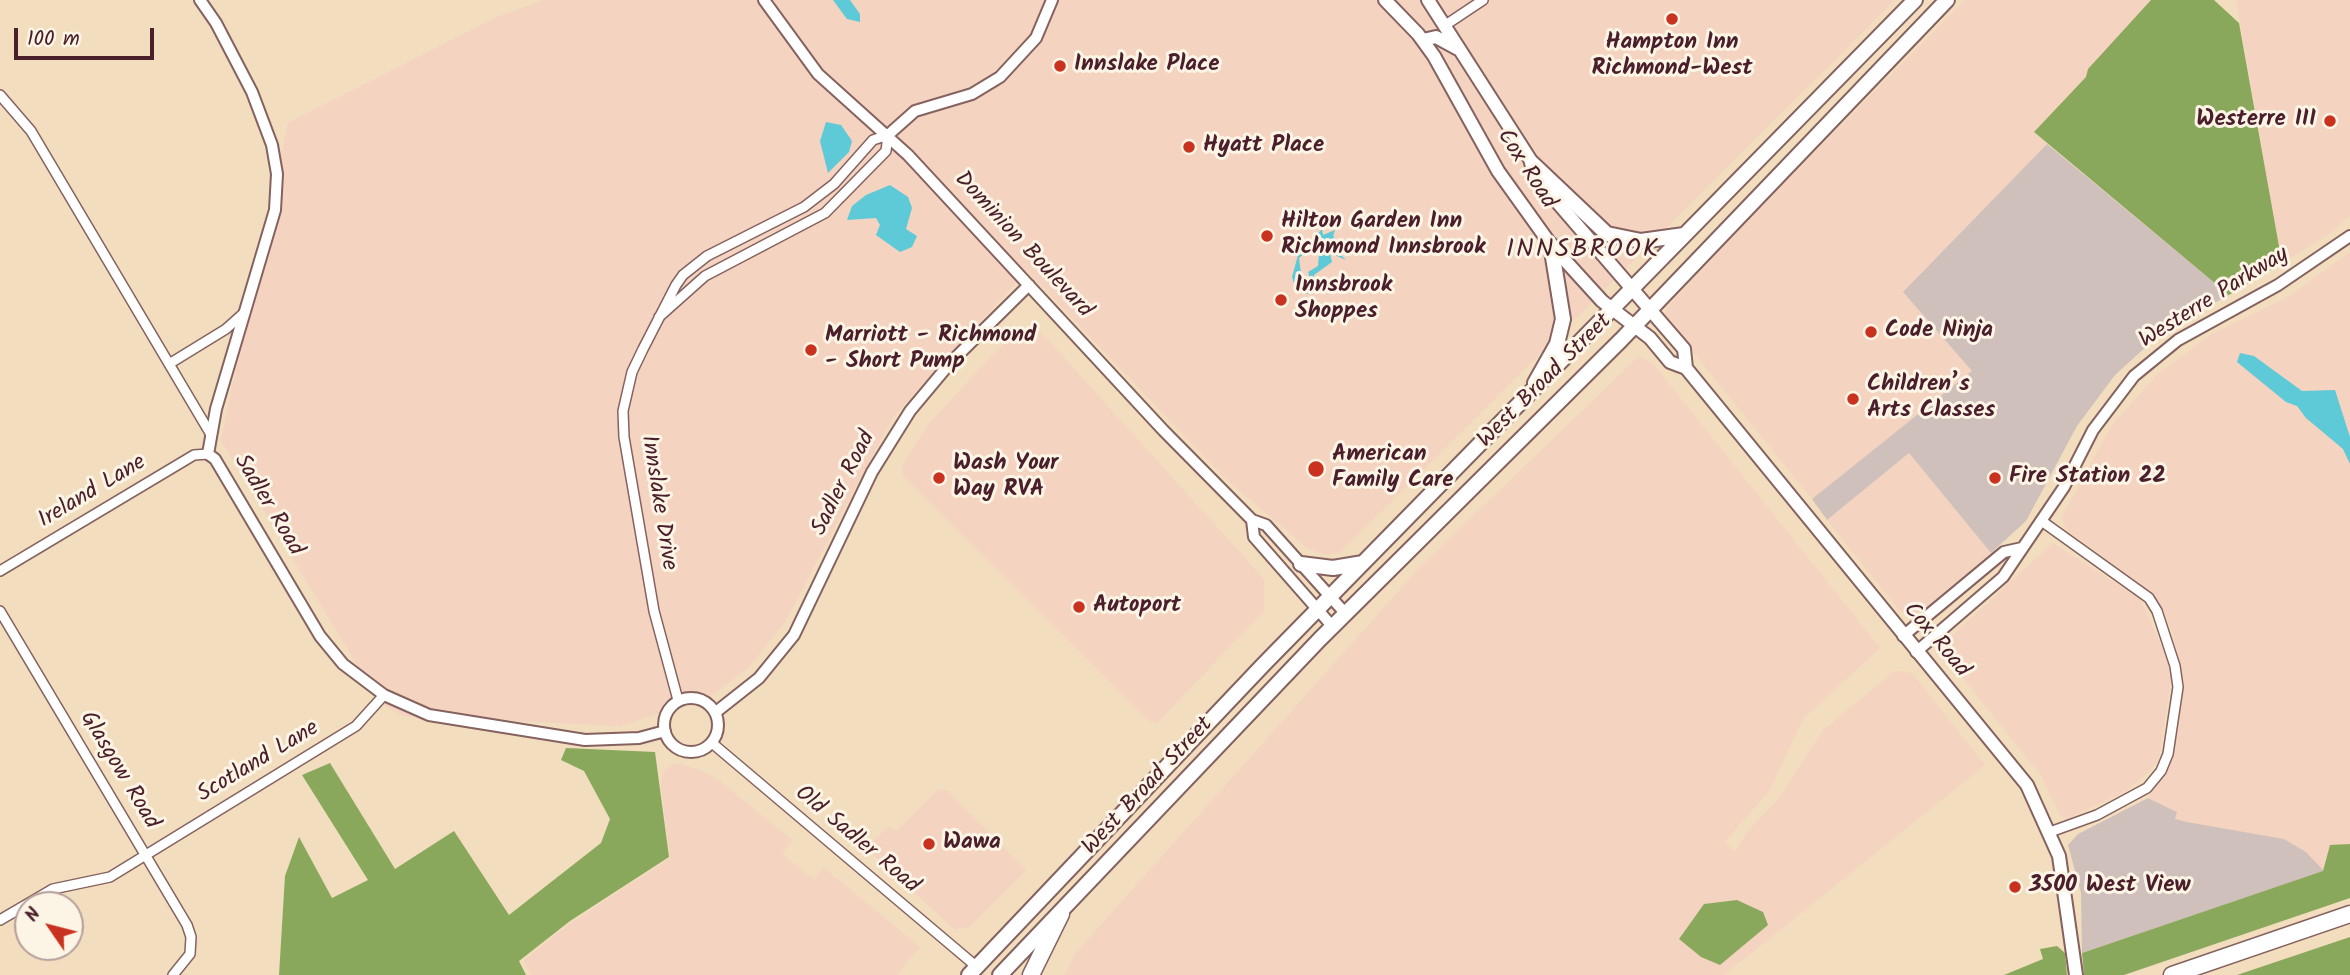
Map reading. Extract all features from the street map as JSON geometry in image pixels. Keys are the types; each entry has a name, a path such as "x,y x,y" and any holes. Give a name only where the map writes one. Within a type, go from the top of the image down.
{"highway":[{"path":"1031,975 1061,914"},
{"path":"2172,975 2350,914"}],"main road":[{"name":"Cox Road","path":"1385,0 1423,40 1445,74 1498,171 1550,245 1612,309 1650,338 1670,362 1686,368 1916,652 2017,770 2050,832 2064,882 2076,970"},
{"name":"Cox Road","path":"1428,0 1568,216 1684,349 1686,368"},
{"name":"West Broad Street","path":"973,971 1330,596 1915,0"},
{"name":"West Broad Street","path":"1000,975 1061,914 1332,626 1650,310 1947,0"},
{"path":"1410,25 1438,28 1444,26"},
{"path":"1423,40 1436,37 1461,50"},
{"path":"1532,163 1607,234 1641,242 1684,235"},
{"path":"1532,391 1539,371 1557,344 1563,319 1550,245"},
{"path":"1301,564 1333,568 1363,564"}],"street":[{"name":"Sadler Road","path":"200,0 216,23 252,92 276,160 275,210 210,433 208,454 215,459 320,636 343,664 384,695 429,715 585,740 639,738 665,731"},
{"name":"Dominion Boulevard","path":"764,0 818,74 888,135 1171,439 1252,520 1266,525 1345,613"},
{"name":"Innslake Drive","path":"678,700 654,611 623,419 632,372 676,285 695,265 804,207 834,184 873,140 888,135 915,111 972,94 1000,77 1036,38 1052,0"},
{"path":"1444,26 1483,0"},
{"path":"0,95 31,131 210,433"},
{"name":"Innslake Drive","path":"659,317 705,276 804,226 832,207 886,151 888,135"},
{"name":"Westerre Parkway","path":"1916,652 2003,577 2042,522 2093,430 2116,396 2144,367 2178,340 2288,278 2350,236"},
{"name":"Sadler Road","path":"716,712 759,678 794,635 872,472 910,411 951,362 1029,285"},
{"path":"169,364 226,329 245,311"},
{"name":"Ireland Lane","path":"0,571 194,455 208,454"},
{"name":"Dominion Boulevard","path":"1252,520 1254,537 1332,626"},
{"path":"2042,522 2149,598 2157,611 2178,687 2168,754 2161,771 2147,788 2097,816 2050,832"},
{"name":"Westerre Parkway","path":"1903,636 2004,552 2022,548"},
{"name":"Glasgow Road","path":"0,611 187,925 191,937 190,954 173,975"},
{"name":"Scotland Lane","path":"0,920 52,889 110,877 356,726 384,695"},
{"path":"699,698 716,712 719,728 712,743 703,749 687,752 672,744 665,731 667,711 678,700 699,698"},
{"name":"Old Sadler Road","path":"712,743 973,971"}],"shaded area":[{"path":"544,0 1895,0 1340,553 1325,555 1307,548 1224,477 1027,271 893,417 785,622 749,667 708,698 620,726 402,716 380,703 221,440 288,123 497,17"},
{"path":"1965,0 2160,0 2034,132 2047,144 1903,292 1972,371 1812,499 1667,320 1665,313 1669,305 1779,188"},
{"path":"2236,0 2350,0 2350,216 2326,236 2282,263"},
{"path":"2047,144 2229,295 2160,334 2115,375 2077,426 2026,521 1991,553 1909,453 1827,520 1812,499 1972,371 1903,292"},
{"path":"2350,252 2350,844 2330,846 2324,871 2306,852 2284,839 2175,819 2176,811 2148,798 2174,753 2182,690 2174,637 2164,612 2150,592 2066,529 2062,517 2111,426 2159,373 2212,334 2288,297"},
{"path":"1040,331 1264,579 1264,611 1157,723 1149,721 904,477 901,468 927,426 1012,334"},
{"path":"1639,356 1653,364 1880,648 1803,719 1770,790 1725,842 1735,852 1748,831 1780,797 1823,730 1895,671 1912,673 1985,765 1724,975 1065,975 1074,955 1420,567"},
{"path":"1909,453 1991,553 1921,611 1911,615 1900,611 1827,520"},
{"path":"2053,543 2140,599 2167,658 2171,679 2159,758 2151,770 2126,791 2067,819 2060,815 2042,777 1948,659 1944,649 1944,643"},
{"path":"675,763 701,770 721,782 792,840 782,854 814,880 824,868 920,947 897,975 531,975 524,960 571,923 670,858 661,786 663,772"},
{"name":"Wawa","path":"939,789 947,790 1026,870 969,927 954,929 866,848 888,827 897,831"},
{"path":"2148,798 2177,812 2175,819 2284,839 2306,852 2324,871 2082,953 2081,893 2068,845 2078,834"}],"green space":[{"path":"2151,0 2214,0 2239,23 2282,263 2229,295 2034,132 2086,77 2088,69"},
{"path":"566,748 655,752 669,857 570,921 519,961 526,975 279,975 285,876 299,837 332,898 368,880 302,775 330,763 395,869 454,831 509,915 601,843 610,819 584,771 561,760"},
{"path":"2350,844 2350,898 2124,975 2084,975 2082,953 2323,871 2330,845"},
{"path":"1737,900 1763,912 1768,925 1720,965 1701,957 1679,939 1704,904"},
{"path":"2350,937 2350,975 2237,975"},
{"path":"2057,946 2065,953 2067,975 2004,975 2043,959 2040,949"}],"water":[{"path":"833,0 850,0 860,14 860,22 847,19"},
{"path":"826,122 841,125 852,141 849,152 828,173 820,141"},
{"path":"890,185 908,197 912,208 906,229 917,236 912,247 900,252 876,235 880,225 876,218 847,220 852,206 866,195"},
{"path":"1322,229 1323,235 1335,230 1333,236 1336,239 1331,245 1346,260 1330,253 1332,262 1314,275 1315,285 1309,294 1305,294 1300,290 1307,292 1313,286 1308,272 1318,266 1319,254 1304,254 1299,258 1301,273 1296,276 1295,287 1292,277 1298,255 1314,249 1313,238"},
{"path":"2240,353 2254,356 2302,391 2335,390 2350,437 2350,464 2343,449 2306,418 2297,406 2286,402 2237,362"}],"place":[{"name":"Hampton Inn Richmond-West","path":"1672,19"},
{"name":"Innslake Place","path":"1060,66"},
{"name":"Westerre III","path":"2330,121"},
{"name":"Hyatt Place","path":"1189,147"},
{"name":"Hilton Garden Inn Richmond Innsbrook","path":"1267,236"},
{"name":"Innsbrook Shoppes","path":"1281,300"},
{"name":"Code Ninja","path":"1871,332"},
{"name":"Marriott - Richmond - Short Pump","path":"811,350"},
{"name":"Children’s Arts Classes","path":"1853,399"},
{"name":"American Family Care","path":"1316,469"},
{"name":"Wash Your Way RVA","path":"939,478"},
{"name":"Fire Station 22","path":"1995,478"},
{"name":"Autoport","path":"1079,607"},
{"name":"Wawa","path":"929,844"},
{"name":"3500 West View","path":"2015,887"}],"district":[{"name":"INNSBROOK","path":"1583,252"}]}
